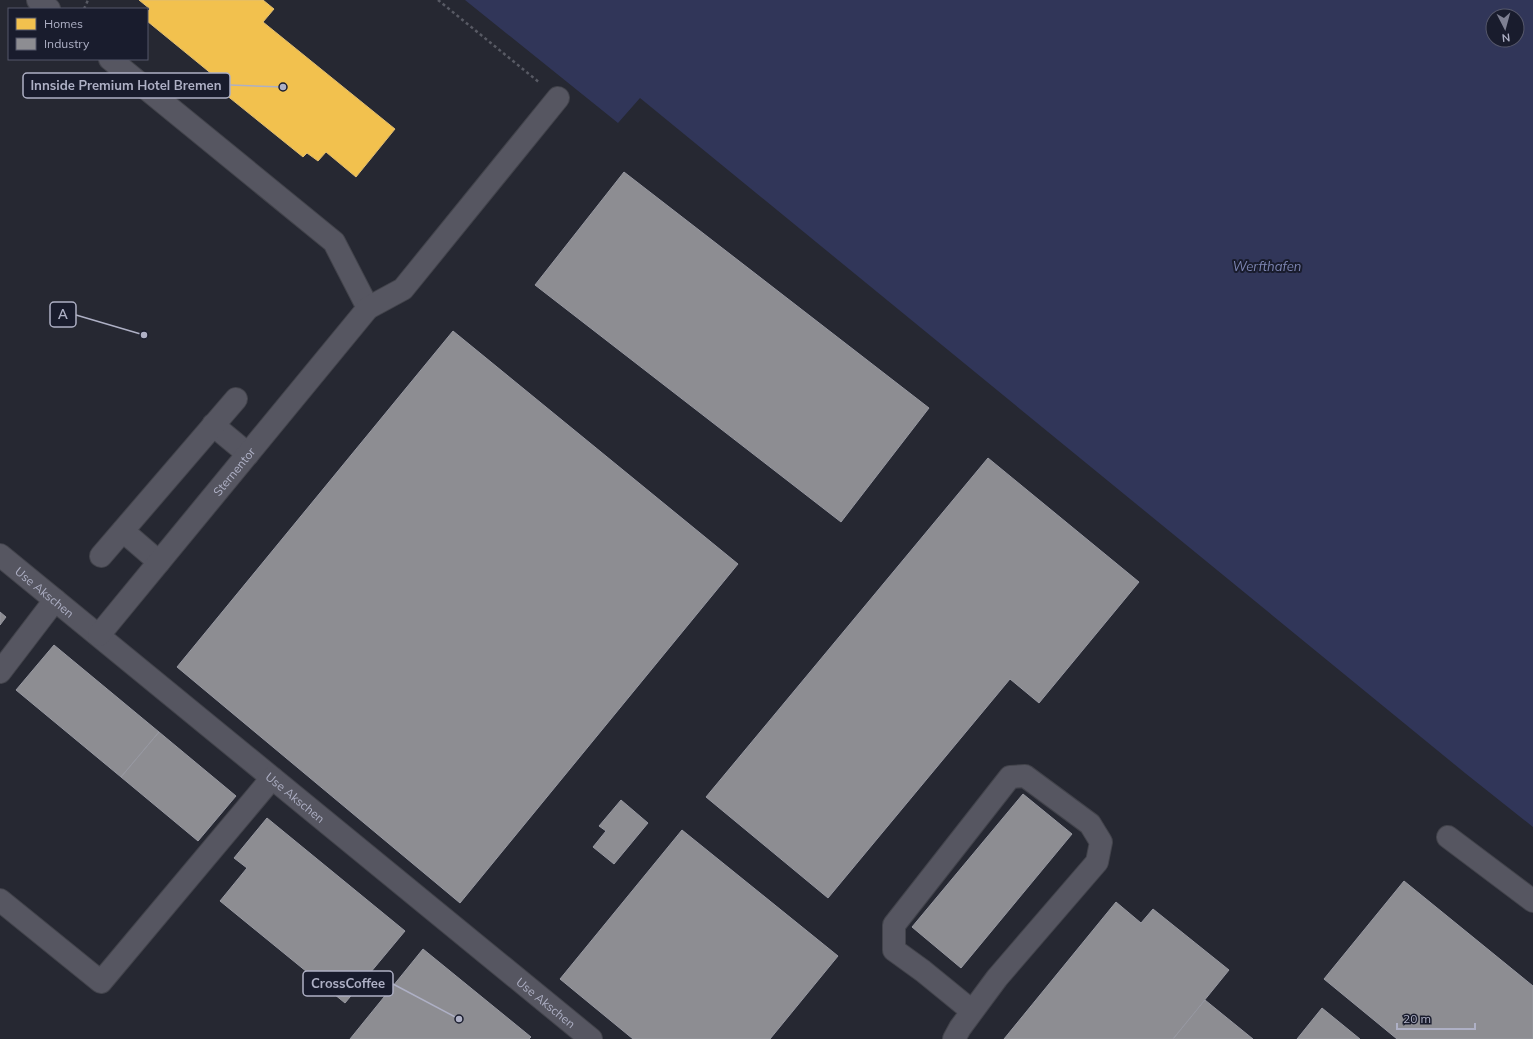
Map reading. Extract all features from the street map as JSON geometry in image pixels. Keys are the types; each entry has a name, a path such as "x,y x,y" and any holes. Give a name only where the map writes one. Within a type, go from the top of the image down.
{"street":[{"path":"38,0 48,8"},
{"path":"111,60 334,242 368,308 403,289 558,98"},
{"name":"Sternentor","path":"99,635 368,308"},
{"path":"101,556 236,399"},
{"path":"213,425 248,454"},
{"path":"123,531 159,562"},
{"name":"Use Akschen","path":"0,555 592,1039"},
{"path":"0,672 55,600"},
{"path":"954,1039 972,1011 997,978 1097,862 1101,842 1090,824 1025,776 1010,777 894,925 894,950 923,971 972,1011"},
{"path":"0,900 101,982 272,778"},
{"path":"1448,837 1533,901"}],"path":[{"path":"438,0 558,98"}],"water":[{"name":"Werfthafen","path":"465,0 1533,0 1533,827 1465,773 640,98 618,123"}],"building: Homes":[{"path":"139,0 263,0 274,9 263,22 395,129 356,177 326,152 318,161 307,153 303,157 220,90 224,84 148,22 148,11 150,9"}],"building: Industry":[{"path":"624,172 929,408 841,522 535,285"},
{"path":"453,331 738,564 460,903 177,667"},
{"path":"988,458 1139,582 1039,703 1010,679 828,898 706,797"},
{"path":"0,612 6,617 0,625"},
{"path":"54,645 159,732 121,777 16,690"},
{"path":"159,732 236,796 198,841 121,777"},
{"path":"1023,794 1072,834 961,968 912,927"},
{"path":"621,800 648,823 614,864 593,847 606,831 599,826"},
{"path":"267,818 405,931 345,1003 220,901 247,868 234,858"},
{"path":"682,830 838,956 770,1039 633,1039 560,979"},
{"path":"1404,881 1533,986 1533,1039 1397,1039 1324,979"},
{"path":"1116,902 1141,923 1153,909 1229,970 1173,1039 1004,1039"},
{"path":"423,949 531,1037 529,1039 350,1039"},
{"path":"1205,1000 1253,1039 1173,1039"},
{"path":"1322,1008 1360,1039 1297,1039"}],"place":[{"name":"Innside Premium Hotel Bremen","path":"283,87"},
{"name":"A","path":"144,335"},
{"name":"CrossCoffee","path":"459,1019"}]}
